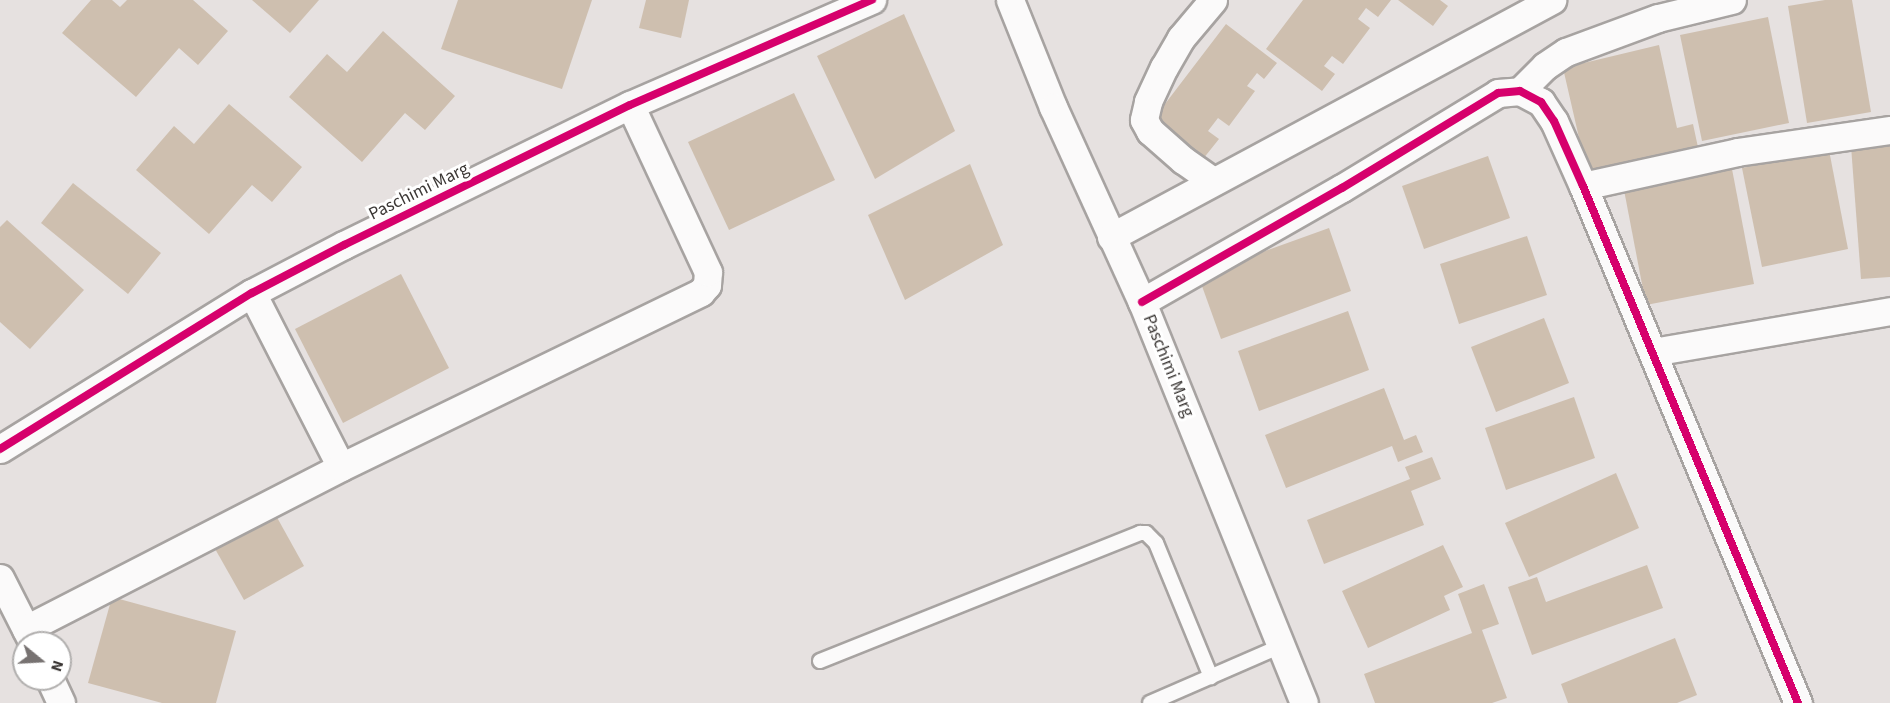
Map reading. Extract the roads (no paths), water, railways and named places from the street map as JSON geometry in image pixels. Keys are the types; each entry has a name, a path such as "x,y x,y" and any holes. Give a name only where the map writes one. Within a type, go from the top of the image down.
{"street":[{"name":"Paschimi Marg","path":"4,438 252,293 630,105 872,0"},
{"name":"Paschimi Marg","path":"1010,0 1053,107 1142,302 1304,703"},
{"path":"1213,0 1181,38 1164,67 1148,102 1144,120 1150,131 1213,181"},
{"path":"1111,237 1552,0"},
{"path":"1520,92 1545,66 1566,52 1658,18 1732,0"},
{"path":"1142,302 1342,188 1476,104 1498,93 1520,92 1541,102 1554,121 1653,352 1798,703"},
{"path":"38,631 341,467 690,297 707,285 708,272 630,105"},
{"path":"1582,186 1737,152 1890,130"},
{"path":"252,293 341,467"},
{"path":"1653,352 1890,311"},
{"path":"0,578 26,631"}],"lane":[{"path":"820,661 1140,533 1146,533 1156,543 1211,677"},
{"path":"1150,703 1281,646"}]}
